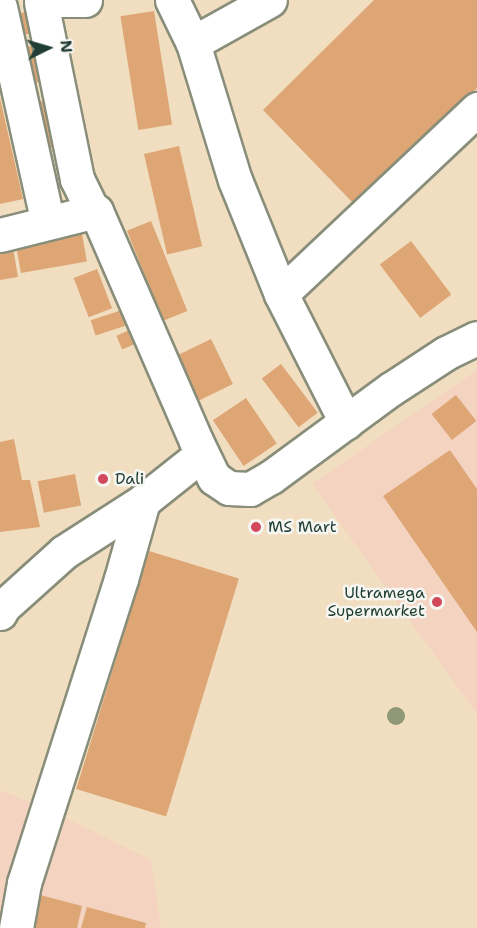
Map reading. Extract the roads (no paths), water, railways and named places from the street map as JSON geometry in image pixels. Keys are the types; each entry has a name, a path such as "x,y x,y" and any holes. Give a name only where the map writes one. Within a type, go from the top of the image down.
{"street":[{"path":"48,223 0,5 85,0"},
{"path":"172,0 193,42 235,180 281,294 346,422"},
{"path":"193,42 270,0"},
{"path":"53,1 77,179 93,212 96,212 214,478 229,488 250,489 299,458 346,422 446,353 477,338"},
{"path":"281,294 477,109"},
{"path":"0,235 93,212"},
{"path":"0,613 3,607 64,552 142,502 202,454"},
{"path":"16,928 24,883 121,579 142,502"}],"place":[{"name":"Dali","path":"103,479"},
{"name":"MS Mart","path":"256,527"},
{"name":"Ultramega Supermarket","path":"437,602"}]}
